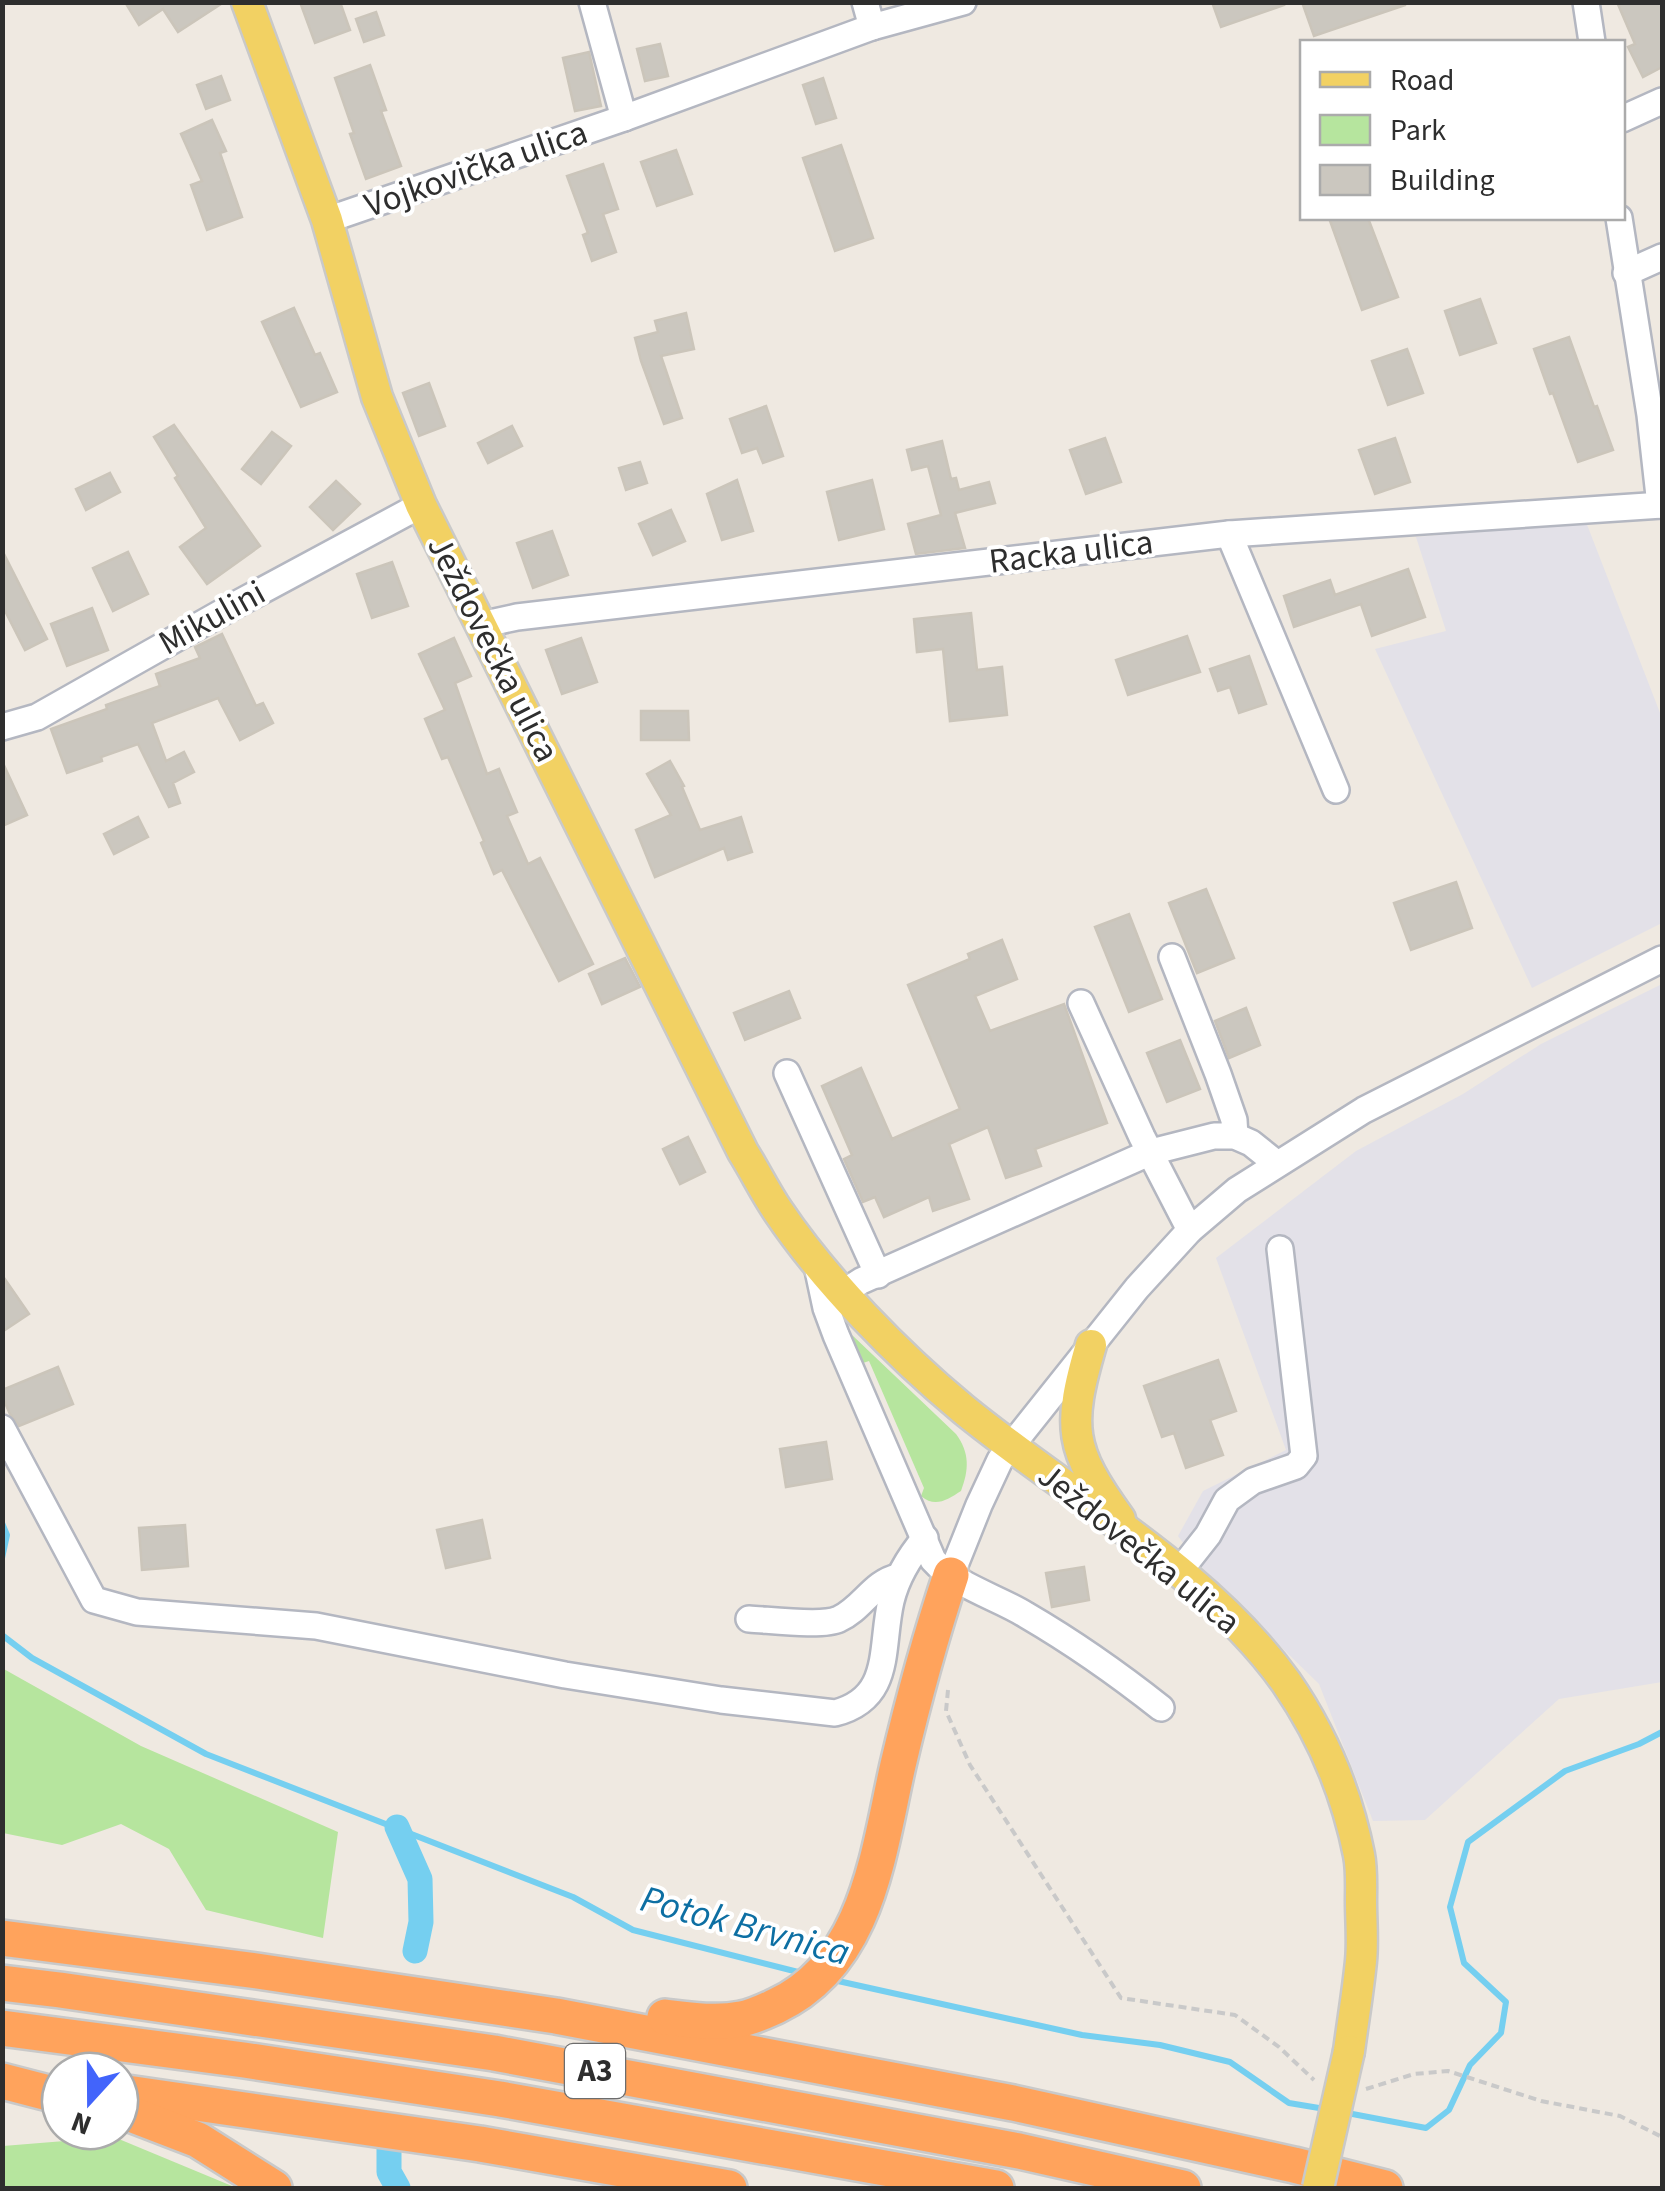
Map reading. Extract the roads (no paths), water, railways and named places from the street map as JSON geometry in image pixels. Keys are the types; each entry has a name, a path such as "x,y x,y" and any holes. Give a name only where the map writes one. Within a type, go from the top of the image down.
{"highway":[{"path":"556,2016 596,2007 675,2018 742,2019 789,2000 810,1986 842,1950 858,1922 921,1669 951,1575"},
{"path":"2,1938 257,1970 556,2016 1013,2103 1384,2188"},
{"name":"A3","path":"2,1983 494,2052 1019,2151 1183,2188"},
{"name":"A3","path":"2,2028 500,2098 996,2188"},
{"path":"2,2079 40,2082"},
{"path":"2,2079 40,2090"},
{"path":"140,2095 480,2144 729,2188"},
{"path":"140,2118 198,2140 274,2188"}],"main road":[{"name":"Ježdovečka ulica","path":"246,2 328,220 377,397 420,505 743,1152 777,1209 816,1262 931,1380 1217,1606 1285,1682 1332,1765 1360,1860 1361,1958 1349,2051 1318,2188"},
{"path":"1091,1344 1076,1404 1078,1445 1107,1500 1138,1540"}],"street":[{"name":"Vojkovička ulica","path":"592,2 624,118"},
{"name":"Vojkovička ulica","path":"328,220 624,118 869,15 964,2"},
{"path":"1586,2 1592,40"},
{"path":"1625,118 1662,102"},
{"path":"1618,220 1661,505"},
{"path":"1626,273 1662,257"},
{"name":"Mikulini","path":"2,727 37,717 420,505"},
{"name":"Racka ulica","path":"482,625 518,617 1229,534 1661,505"},
{"path":"1229,534 1336,790"},
{"path":"1172,957 1218,1074 1234,1120 1235,1136"},
{"name":"Ježdovečka ulica","path":"1010,1445 1136,1288 1190,1230 1237,1190 1364,1110 1662,959"},
{"path":"1081,1003 1190,1230"},
{"path":"787,1073 878,1274"},
{"path":"844,1292 1151,1152 1214,1136 1235,1136 1276,1163"},
{"path":"1178,1573 1208,1535 1227,1500 1253,1482 1296,1466 1304,1456 1280,1249"},
{"name":"Ježdovečka ulica","path":"816,1262 836,1335 934,1560 951,1575"},
{"path":"2,1428 94,1600 137,1612 316,1626 720,1700 835,1712 853,1708 872,1693 898,1577 925,1538"},
{"path":"1010,1445 988,1482 951,1575 1024,1613 1113,1670 1161,1708"},
{"path":"749,1619 837,1621 889,1579 898,1577"}],"waterway":[{"name":"Potok Brvnica","path":"2,1523 7,1535 2,1558"},
{"name":"Potok Brvnica","path":"2,1635 32,1658 206,1754 573,1897 633,1930 802,1973"},
{"path":"1342,2112 1426,2128 1449,2110 1470,2065 1501,2033 1506,2002 1464,1963 1450,1907 1468,1842 1565,1771 1662,1732"},
{"path":"397,1827 420,1879 421,1922 415,1951"},
{"name":"Potok Brvnica","path":"829,1979 1082,2035 1160,2045 1230,2062 1289,2103 1325,2109"},
{"path":"389,2149 389,2172 398,2188"}]}
